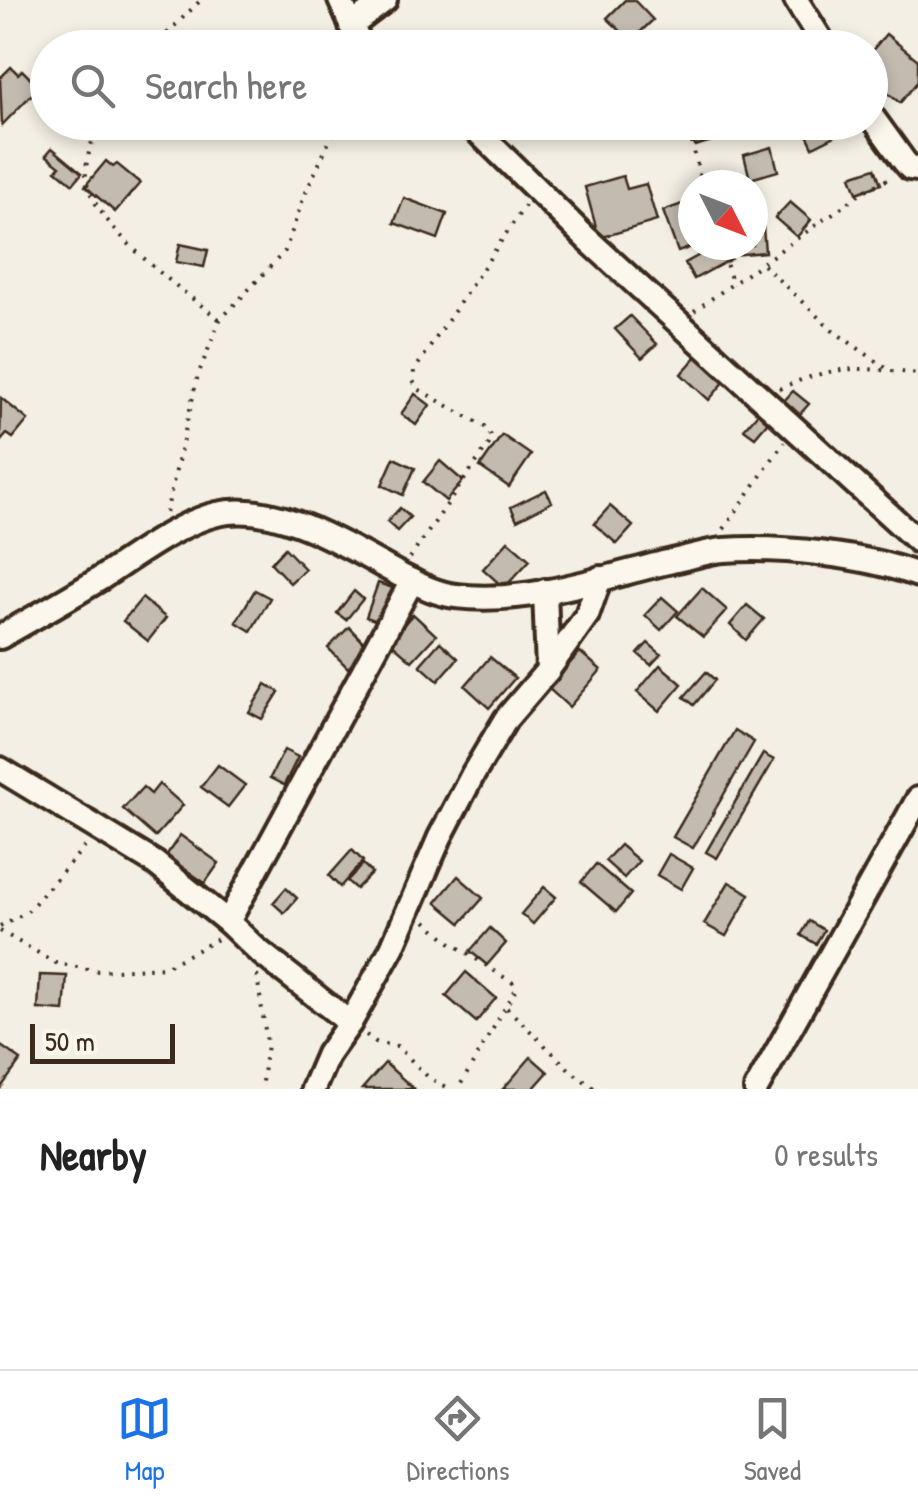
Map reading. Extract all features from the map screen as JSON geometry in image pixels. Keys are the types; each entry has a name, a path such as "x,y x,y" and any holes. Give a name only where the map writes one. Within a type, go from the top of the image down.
{"street":[{"path":"340,0 353,30"},
{"path":"351,26 384,0"},
{"path":"796,0 815,30"},
{"path":"888,136 914,168"},
{"path":"486,140 918,541"},
{"path":"0,637 156,544 216,514 269,514 305,527 405,578 455,596 484,598 545,591 723,550 826,554 893,566 918,575"},
{"path":"230,923 405,578"},
{"path":"312,1089 328,1054 392,948 440,836 472,776 506,719 548,670 587,615 600,578"},
{"path":"545,591 548,670"},
{"path":"0,769 156,863 350,1023"},
{"path":"756,1089 918,798"}],"path":[{"path":"169,30 196,2"},
{"path":"93,140 85,173 89,194 124,240 220,320"},
{"path":"156,544 171,500 198,375 220,320 284,251 330,140"},
{"path":"691,140 698,170"},
{"path":"678,322 866,190 914,168"},
{"path":"405,578 491,436 487,428 418,389 413,381 414,371 536,189"},
{"path":"725,260 733,285"},
{"path":"761,264 832,330 889,370"},
{"path":"761,397 803,378 850,366 918,374"},
{"path":"709,553 778,447 798,429"},
{"path":"99,829 27,912 0,929 56,963 98,971 165,968 206,948 230,923"},
{"path":"410,907 450,942 516,989 458,1089"},
{"path":"256,949 258,996 267,1044 261,1089"},
{"path":"506,1007 571,1071 596,1089"},
{"path":"350,1023 377,1043 397,1046 428,1076 449,1089"}],"building":[{"path":"625,0 634,0 653,20 643,30 620,30 607,18"},
{"path":"888,36 918,60 918,81 900,103 888,93"},
{"path":"11,67 30,78 30,96 2,125 0,78"},
{"path":"693,140 716,140 695,146"},
{"path":"772,147 778,171 768,174 768,170 748,170 744,155"},
{"path":"52,148 82,173 73,184 46,155"},
{"path":"106,161 113,167 117,164 140,183 115,212 85,186"},
{"path":"875,168 881,184 857,193 851,176"},
{"path":"623,176 627,189 646,184 657,221 599,238 585,187"},
{"path":"404,198 447,214 438,239 394,223"},
{"path":"790,202 811,220 797,237 775,218"},
{"path":"678,206 678,252 663,211"},
{"path":"180,244 208,250 204,267 176,262"},
{"path":"690,260 729,260 694,279 685,263"},
{"path":"630,316 657,344 642,358 615,329"},
{"path":"697,356 725,381 709,400 681,374"},
{"path":"793,391 809,404 799,415 783,402"},
{"path":"415,394 430,405 416,425 401,414"},
{"path":"1,398 28,420 13,438 7,434 0,442"},
{"path":"762,408 772,417 755,437 744,429"},
{"path":"502,435 531,455 509,487 480,467"},
{"path":"394,458 415,468 403,495 382,485"},
{"path":"440,461 463,481 446,501 423,482"},
{"path":"546,490 552,502 517,520 511,507"},
{"path":"610,506 633,526 617,544 594,524"},
{"path":"400,508 410,517 397,531 387,522"},
{"path":"508,541 530,560 504,588 483,569"},
{"path":"285,548 305,569 290,583 271,563"},
{"path":"378,583 399,590 386,624 366,617"},
{"path":"702,588 727,610 703,637 677,616"},
{"path":"255,590 270,598 251,631 236,622"},
{"path":"354,591 363,599 346,620 337,613"},
{"path":"662,597 678,611 661,630 645,615"},
{"path":"142,598 166,618 148,641 123,621"},
{"path":"747,605 764,619 746,640 730,625"},
{"path":"413,614 436,635 412,661 389,641"},
{"path":"349,627 369,648 348,668 328,648"},
{"path":"440,642 458,658 438,681 420,665"},
{"path":"648,643 661,654 651,665 638,654"},
{"path":"580,652 601,670 569,707 548,688"},
{"path":"490,657 515,678 489,708 465,686"},
{"path":"660,665 682,684 659,711 637,692"},
{"path":"706,672 715,680 694,705 684,697"},
{"path":"266,684 279,692 262,719 249,712"},
{"path":"735,730 754,742 693,848 673,837"},
{"path":"284,750 298,757 284,785 270,778"},
{"path":"763,754 774,760 717,858 706,852"},
{"path":"218,765 245,785 228,807 201,787"},
{"path":"159,784 183,805 155,837 123,809 143,787 151,794"},
{"path":"180,835 219,863 205,883 166,856"},
{"path":"620,845 639,861 624,878 605,861"},
{"path":"352,850 363,861 340,887 329,876"},
{"path":"669,854 693,868 681,889 657,875"},
{"path":"363,864 372,873 356,889 347,881"},
{"path":"596,864 631,894 616,912 581,882"},
{"path":"458,876 483,898 461,923 436,902"},
{"path":"729,882 750,894 726,936 704,924"},
{"path":"544,887 556,897 533,924 521,914"},
{"path":"286,888 297,898 284,913 273,903"},
{"path":"809,921 824,930 816,944 801,935"},
{"path":"490,928 506,943 487,965 470,951"},
{"path":"466,972 496,998 476,1022 446,996"},
{"path":"40,975 67,976 64,1011 38,1009"},
{"path":"0,1048 21,1060 0,1089"},
{"path":"531,1057 548,1072 533,1089 503,1089"},
{"path":"385,1063 414,1089 362,1089"}]}
